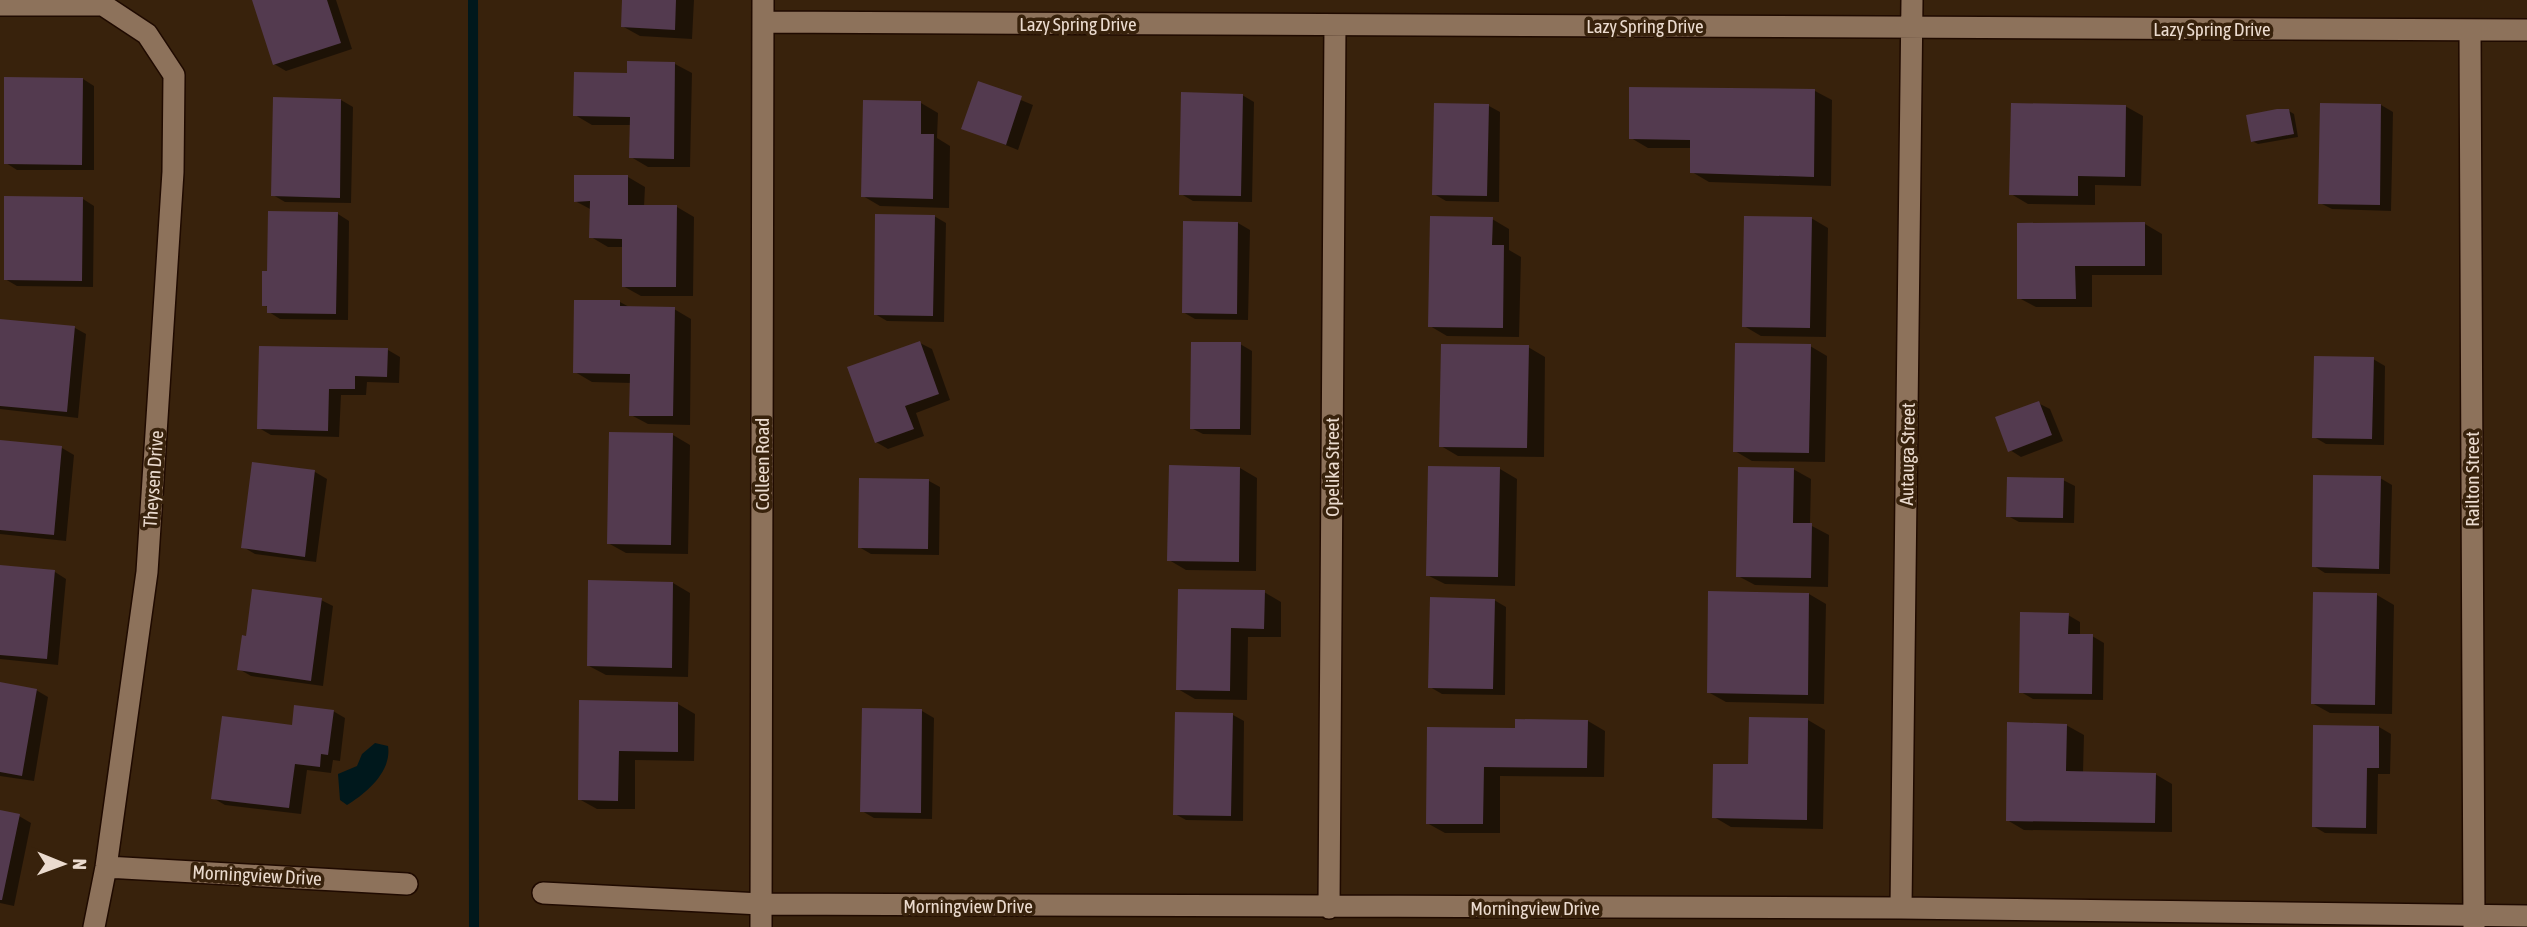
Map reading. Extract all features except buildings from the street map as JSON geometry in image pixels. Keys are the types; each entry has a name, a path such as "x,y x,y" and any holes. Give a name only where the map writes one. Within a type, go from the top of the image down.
{"street":[{"name":"Colleen Road","path":"761,927 763,0"},
{"name":"Autauga Street","path":"1901,908 1912,0"},
{"name":"Theysen Drive","path":"0,5 103,5 147,34 174,75 173,172 147,572 106,867 94,927"},
{"name":"Lazy Spring Drive","path":"763,22 2527,30"},
{"name":"Opelika Street","path":"1329,908 1335,25"},
{"name":"Railton Street","path":"2470,30 2474,922"},
{"name":"Morningview Drive","path":"106,867 407,884"},
{"name":"Morningview Drive","path":"543,893 761,904 1901,908 2474,922 2527,916"}],"water":[{"path":"375,743 388,746 386,764 370,788 347,805 340,800 338,774 357,766 362,754"}],"waterway":[{"path":"473,0 474,927"}]}
